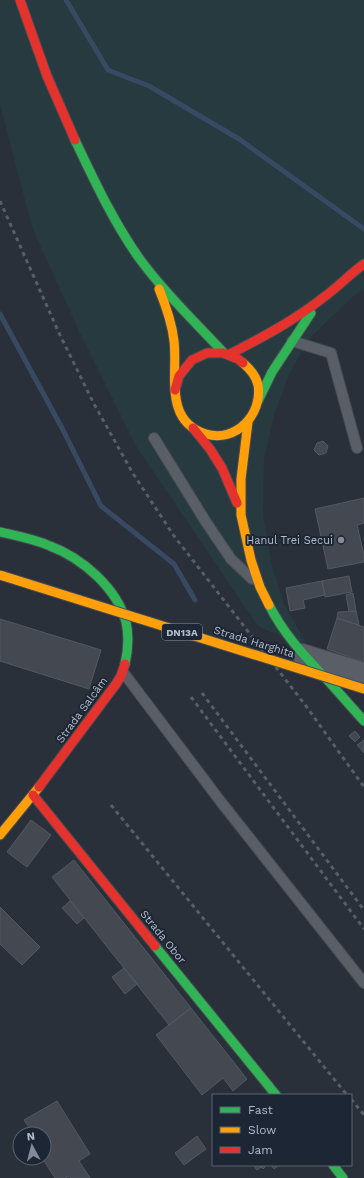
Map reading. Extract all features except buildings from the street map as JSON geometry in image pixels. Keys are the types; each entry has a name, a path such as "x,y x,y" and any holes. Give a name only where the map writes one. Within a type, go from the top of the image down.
{"main road":[{"path":"20,0 49,83 95,185 116,222 138,257 155,279 227,354"},
{"path":"227,354 275,331 292,320 320,301 364,264"},
{"path":"155,279 173,331 175,350 176,404 182,417 210,449 220,464 242,515"},
{"path":"320,301 272,372 248,422 241,479 242,515 251,560 260,587 275,617 285,633 302,654 364,721"},
{"path":"175,390 178,377 186,366 197,357 210,353 227,354 241,360 250,368 258,390 258,402"},
{"path":"192,427 210,435 221,435 231,433 248,422"},
{"name":"Strada Salcâm","path":"0,532 36,541 55,548 79,561 102,580 114,594 123,611 128,625 129,639 123,672 115,686 33,795 0,835"},
{"name":"Strada Harghita","path":"0,575 364,689"},
{"name":"Strada Obor","path":"33,795 275,1094"},
{"path":"334,1166 343,1178"}],"street":[{"path":"302,654 364,673"}],"lane":[{"path":"292,341 331,353 357,448"},
{"path":"154,438 206,522 231,559 260,587"},
{"path":"123,672 221,802 364,982"}],"green space":[{"path":"0,0 364,0 364,289 351,298 310,338 290,372 274,415 264,459 263,516 272,566 284,604 310,650 258,626 136,446 77,327 32,227 0,105"}],"waterway":[{"path":"66,0 108,70 149,86 239,139 364,229"},
{"path":"0,314 62,428 101,506 174,564 195,600"}],"railway":[{"path":"0,201 59,333 93,402 132,472 174,536 306,706 364,787"},
{"path":"202,693 364,910"},
{"path":"191,697 364,929"},
{"path":"111,805 346,1094"},
{"path":"352,1100 364,1115"}],"traffic: fast":[{"path":"75,140 112,215 139,258 169,295 224,353"},
{"path":"258,401 272,372 311,313"},
{"path":"0,532 38,541 62,551 86,566 97,576 115,597 126,622 128,643 125,664"},
{"path":"269,605 282,627 297,647 364,721"},
{"path":"155,946 275,1094"},
{"path":"334,1166 343,1178"}],"traffic: slow":[{"path":"159,289 173,334 175,354 175,395 183,418 192,428 206,434 217,436 237,430 252,416 258,396 258,385 252,372 243,363"},
{"path":"248,422 241,479 241,515 251,560 260,587 269,605"},
{"path":"0,575 364,689"},
{"path":"0,835 39,787"}],"traffic: jam":[{"path":"20,0 47,76 75,140"},
{"path":"230,354 267,335 302,313 364,264"},
{"path":"175,390 179,376 192,360 207,353 223,353 238,359 243,363"},
{"path":"193,428 210,449 222,468 237,503"},
{"path":"39,787 116,684 121,676 125,664"},
{"path":"33,795 155,946"}],"place":[{"name":"Hanul Trei Secui","path":"341,540"}]}
